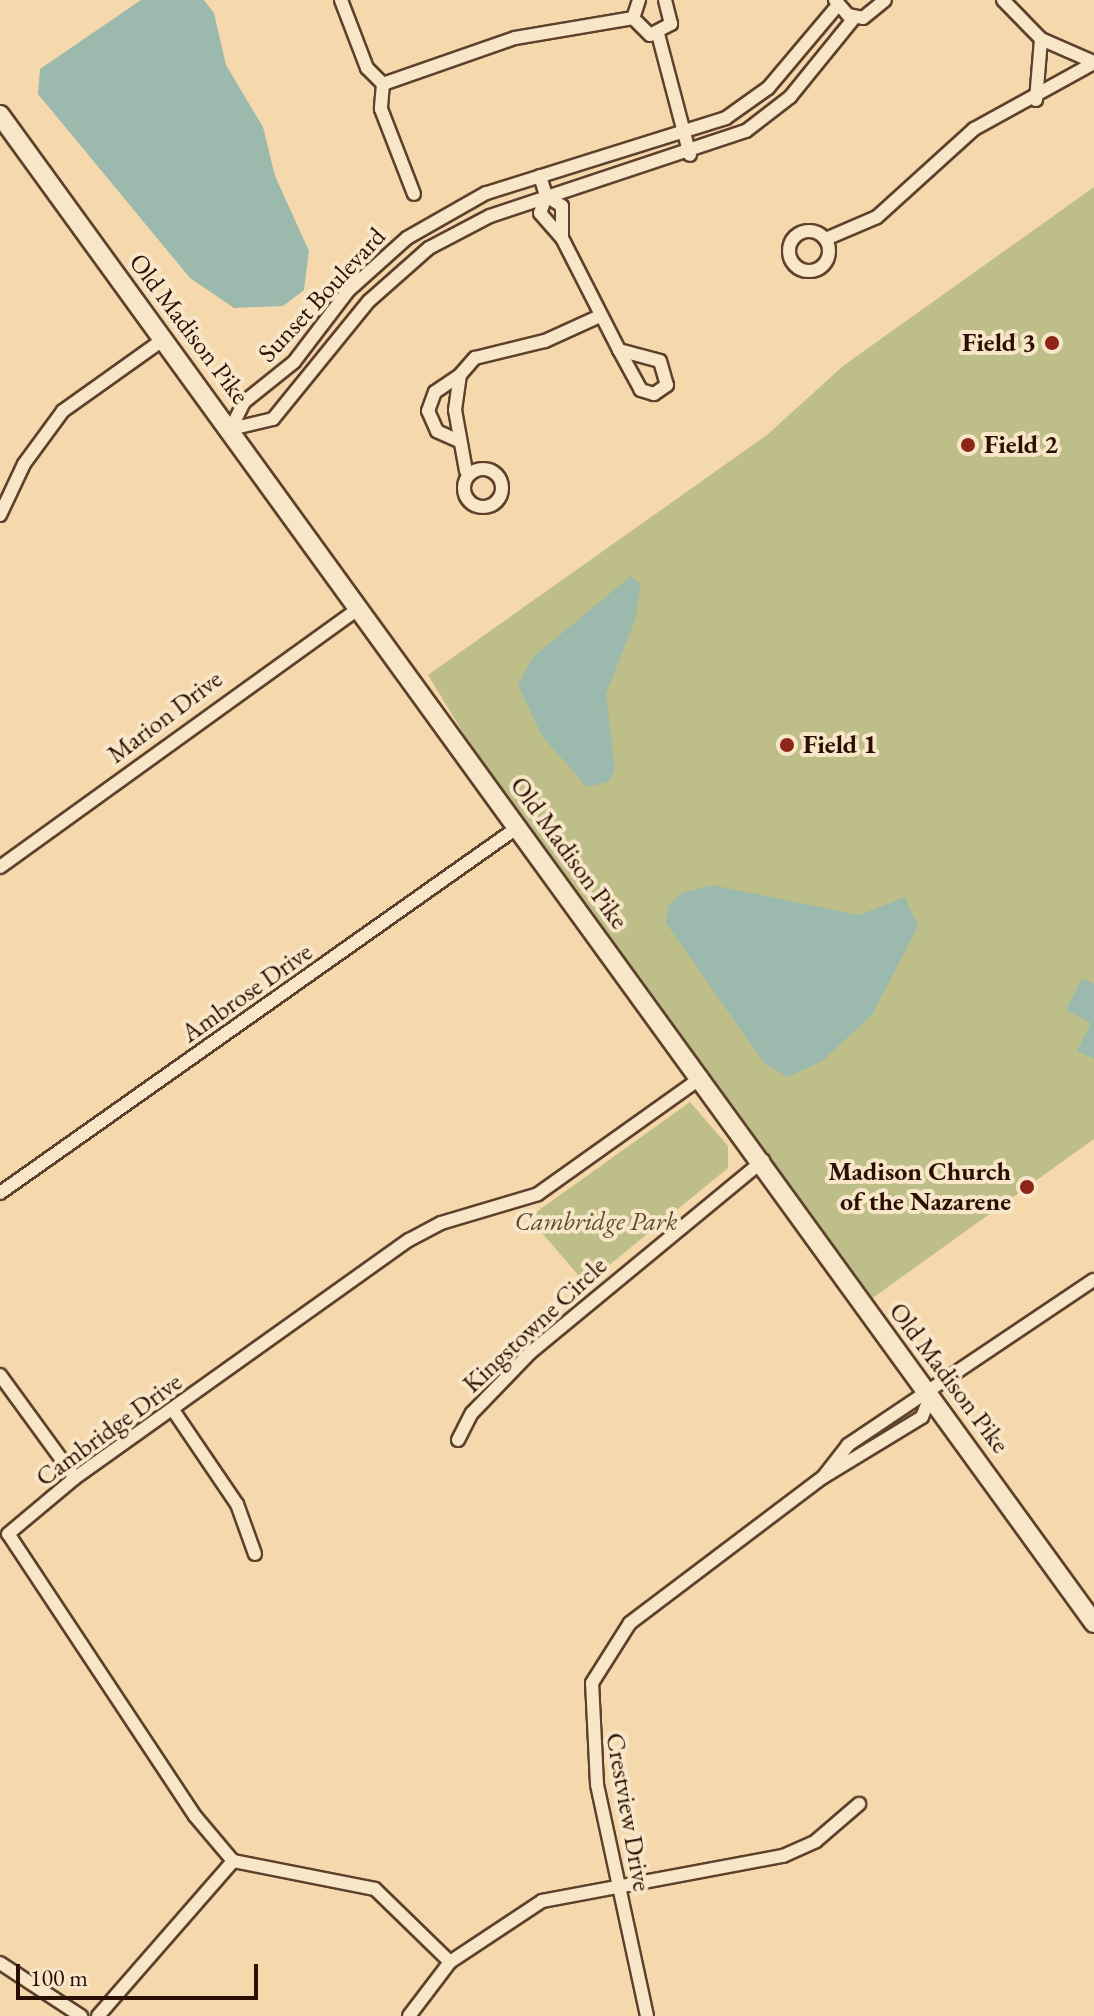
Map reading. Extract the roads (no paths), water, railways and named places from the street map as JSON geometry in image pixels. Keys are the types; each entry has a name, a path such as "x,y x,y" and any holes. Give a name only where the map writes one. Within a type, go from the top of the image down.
{"main road":[{"name":"Old Madison Pike","path":"0,115 763,1161 1094,1623"}],"street":[{"path":"341,0 367,68 383,84 381,109 414,194"},
{"path":"633,18 639,0"},
{"path":"658,34 672,17 666,0"},
{"name":"Sunset Boulevard","path":"231,429 273,419 369,301 429,248 546,196 690,155 776,109 855,17 871,15 885,0"},
{"path":"1003,0 1041,39 1094,62"},
{"name":"Sunset Boulevard","path":"231,429 244,402 294,362 348,291 395,247 471,200 684,133 756,98 836,3 855,17"},
{"path":"383,84 515,38 633,18"},
{"path":"633,18 643,33 658,34"},
{"path":"658,34 690,155"},
{"path":"1036,100 1041,39"},
{"path":"828,238 877,217 974,129 1036,100 1094,62"},
{"path":"540,176 546,196 540,213 562,238 598,317 619,350"},
{"path":"546,196 562,206 562,238"},
{"path":"459,441 437,431 428,411 435,392 460,375 475,358 545,341 598,317"},
{"path":"0,515 24,464 63,411 164,339"},
{"path":"460,375 459,441 466,471"},
{"name":"Marion Drive","path":"0,867 360,607"},
{"name":"Ambrose Drive","path":"0,1193 518,827"},
{"name":"Cambridge Drive","path":"233,1861 195,1816 8,1534 75,1478 409,1240 538,1194 702,1077"},
{"name":"Kingstowne Circle","path":"458,1440 472,1413 531,1352 763,1161"},
{"name":"Crestview Drive","path":"822,1478 848,1445 909,1401 931,1394 1094,1280"},
{"path":"0,1375 75,1478"},
{"name":"Crestview Drive","path":"647,2016 618,1890 590,1735 592,1683 630,1623 822,1478 922,1417 931,1394"},
{"path":"173,1410 237,1504 255,1554"},
{"path":"409,2016 450,1962 490,1928 542,1901 618,1890 783,1856 816,1841 859,1804"},
{"path":"98,2016 233,1861 375,1889 450,1962"},
{"path":"0,1963 81,2016"}],"place":[{"name":"Field 3","path":"1052,343"},
{"name":"Field 2","path":"968,445"},
{"name":"Field 1","path":"787,745"},
{"name":"Madison Church of the Nazarene","path":"1027,1187"}],"park label":[{"name":"Cambridge Park","path":"596,1222"}]}
